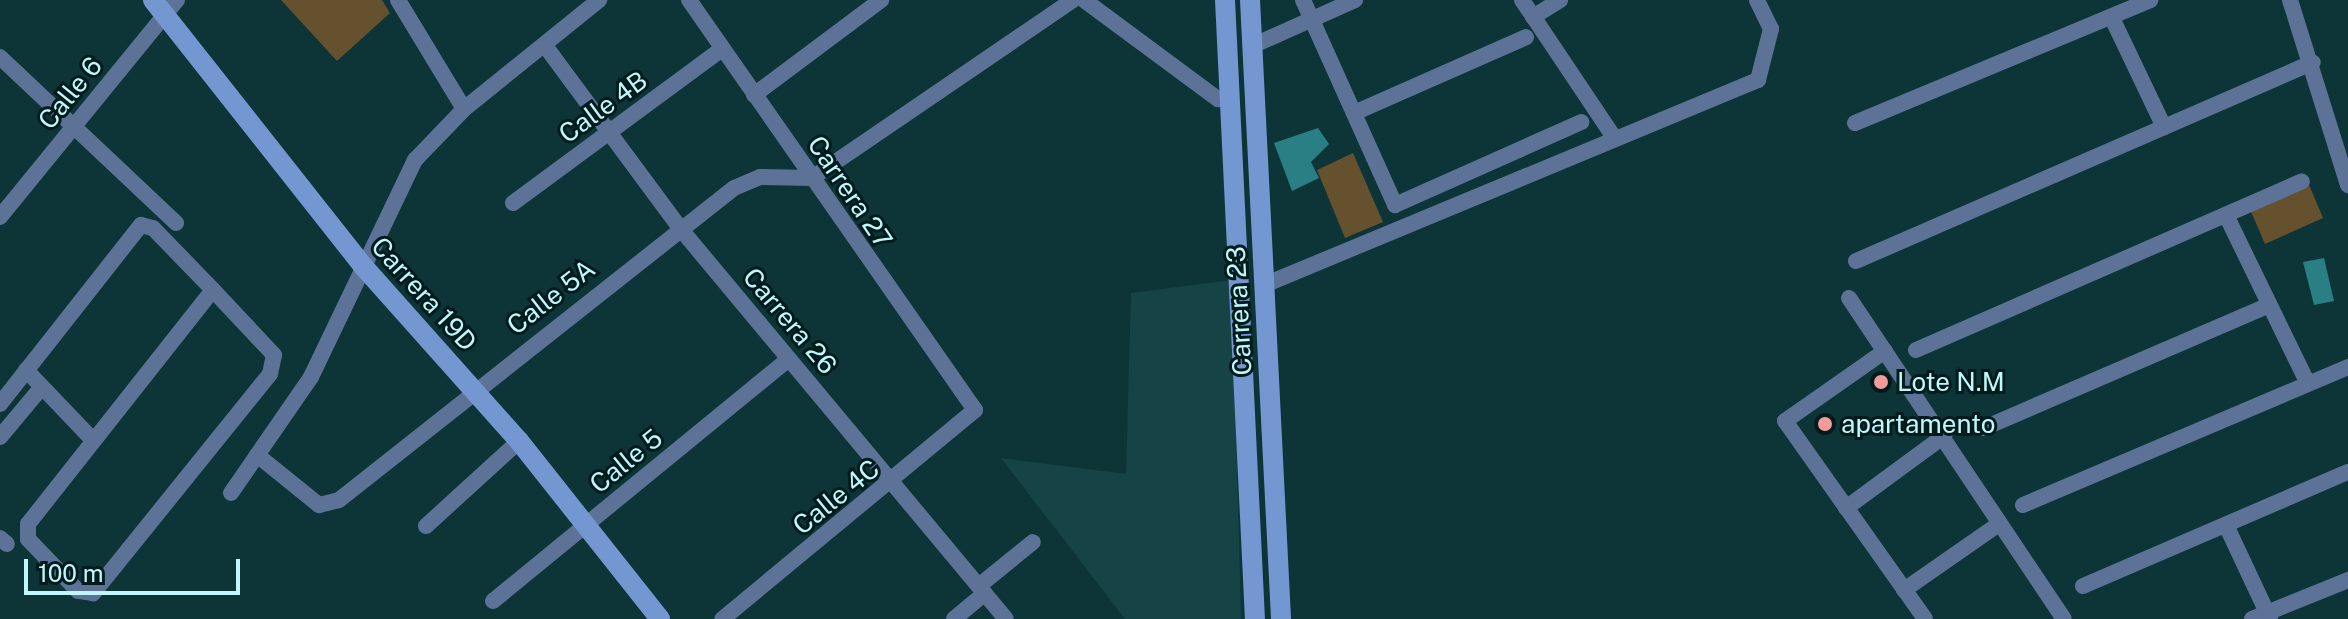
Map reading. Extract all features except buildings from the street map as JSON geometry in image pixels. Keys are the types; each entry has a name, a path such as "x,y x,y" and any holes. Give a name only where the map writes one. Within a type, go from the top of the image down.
{"main road":[{"name":"Carrera 23","path":"1225,0 1255,619"},
{"name":"Carrera 23","path":"1250,0 1281,619"},
{"name":"Carrera 19D","path":"159,8 363,266 519,441 660,619"}],"street":[{"name":"Calle 6","path":"0,217 76,123 159,8 177,0"},
{"path":"398,0 464,109"},
{"path":"231,493 311,377 415,160 464,109 546,47 599,0"},
{"name":"Carrera 27","path":"689,0 974,408"},
{"path":"754,95 881,0"},
{"path":"812,178 1073,0"},
{"path":"1084,0 1218,99 1230,99"},
{"path":"1303,0 1395,205 1581,122"},
{"path":"1252,46 1355,0"},
{"path":"1522,0 1615,139"},
{"path":"1533,17 1560,0"},
{"path":"1264,285 1758,80 1771,29 1757,0"},
{"path":"1855,123 2150,0"},
{"path":"2290,0 2313,62 2348,185"},
{"path":"2112,18 2164,127"},
{"path":"1354,113 1526,37"},
{"name":"Carrera 26","path":"546,47 679,227 895,480 1006,619"},
{"name":"Calle 4B","path":"513,203 722,49"},
{"path":"1856,261 2313,62"},
{"path":"2,63 76,123 176,223"},
{"name":"Calle 5A","path":"257,455 319,505 339,500 473,388 679,227 760,177 812,178"},
{"path":"1916,350 2302,181"},
{"path":"2226,215 2265,307 2306,380"},
{"path":"0,404 138,226 153,228 213,290 274,355 274,369 89,594 38,549 27,529 93,440 213,290"},
{"path":"1849,298 1944,436 2062,618"},
{"path":"1984,428 2265,307"},
{"path":"1885,351 1785,421 1925,619"},
{"name":"Calle 5","path":"493,601 789,359"},
{"path":"2023,505 2306,380 2348,367"},
{"path":"26,370 93,440"},
{"path":"0,437 42,387"},
{"name":"Calle 4C","path":"722,619 895,480 974,408"},
{"path":"1846,508 1944,436"},
{"path":"426,526 519,441"},
{"path":"2083,586 2348,472"},
{"path":"1904,590 1999,524"},
{"path":"2226,525 2263,617 2348,580"},
{"path":"954,619 1033,542"}],"shaded area":[{"path":"281,0 382,0 390,13 337,61"},
{"path":"1318,128 1329,144 1311,162 1319,178 1292,191 1274,143"},
{"path":"1353,153 1383,222 1345,238 1317,170"},
{"path":"2307,180 2323,218 2265,244 2249,207"},
{"path":"2324,258 2334,301 2314,305 2303,262"},
{"path":"1232,280 1241,619 1125,619 1001,458 1126,474 1131,293"}],"place":[{"name":"Lote N.M","path":"1881,382"},
{"name":"apartamento","path":"1825,424"}]}
